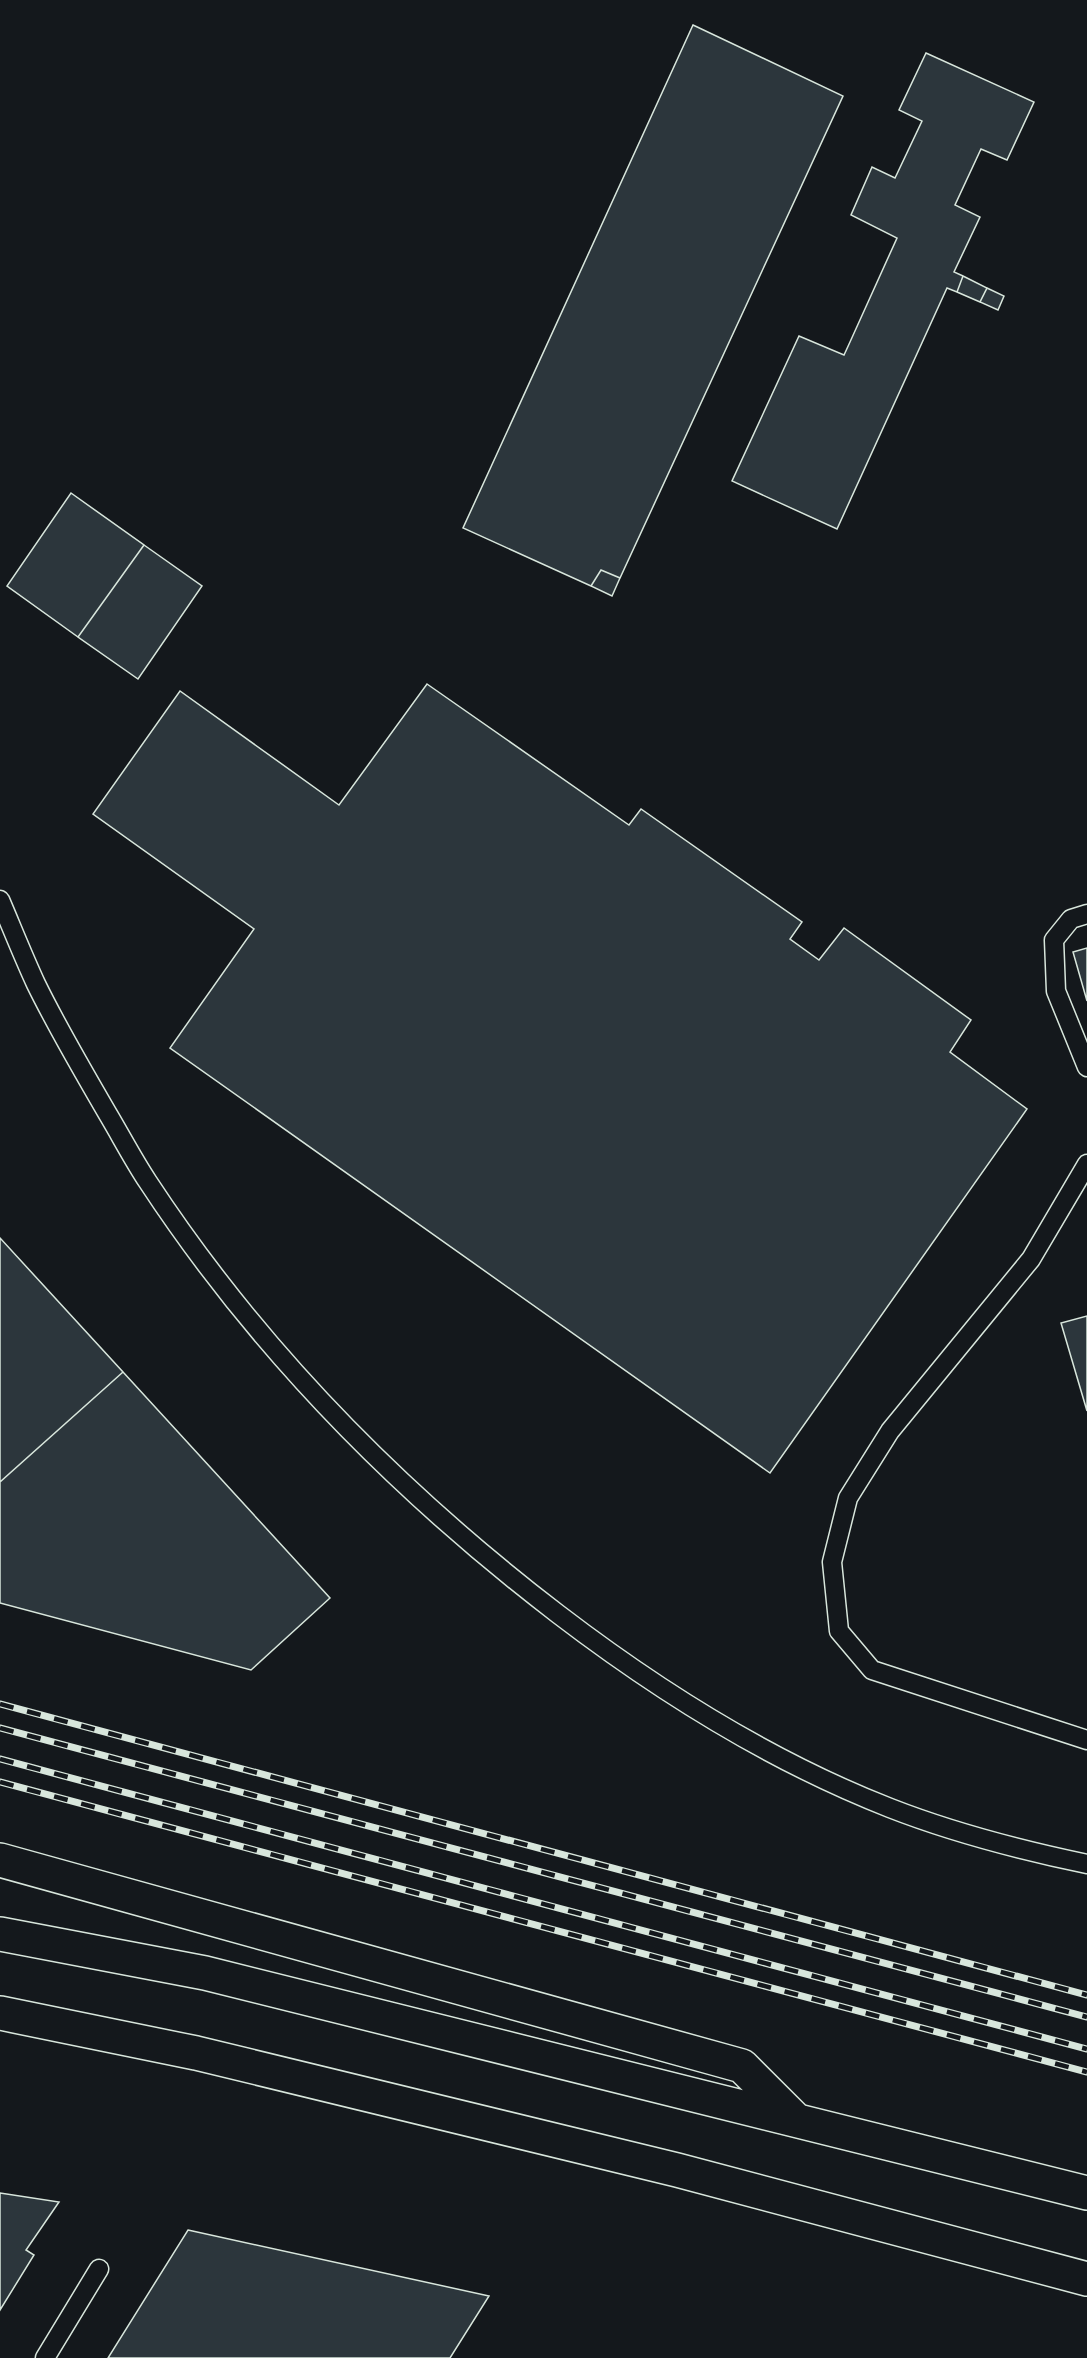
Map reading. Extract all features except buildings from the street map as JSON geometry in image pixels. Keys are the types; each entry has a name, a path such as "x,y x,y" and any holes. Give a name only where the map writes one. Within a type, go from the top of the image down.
{"highway":[{"path":"0,1860 741,2066 794,2118"},
{"path":"0,1934 205,1973 794,2118 1087,2193"},
{"path":"0,2013 195,2053 666,2167 1087,2279"}],"lane":[{"path":"0,900 36,985 147,1180 216,1276 291,1366 367,1448 497,1566 608,1653 672,1696 756,1745 890,1808 952,1830 1023,1851 1087,1864"},
{"path":"1087,914 1071,919 1054,940 1056,991 1087,1067"},
{"path":"1087,1164 1031,1259 890,1431 848,1498 832,1562 839,1631 872,1670 1087,1740"},
{"path":"45,2358 99,2270"}],"railway":[{"path":"0,1704 1087,1995"},
{"path":"0,1728 1087,2017"},
{"path":"0,1759 1087,2049"},
{"path":"0,1782 1087,2072"}]}
